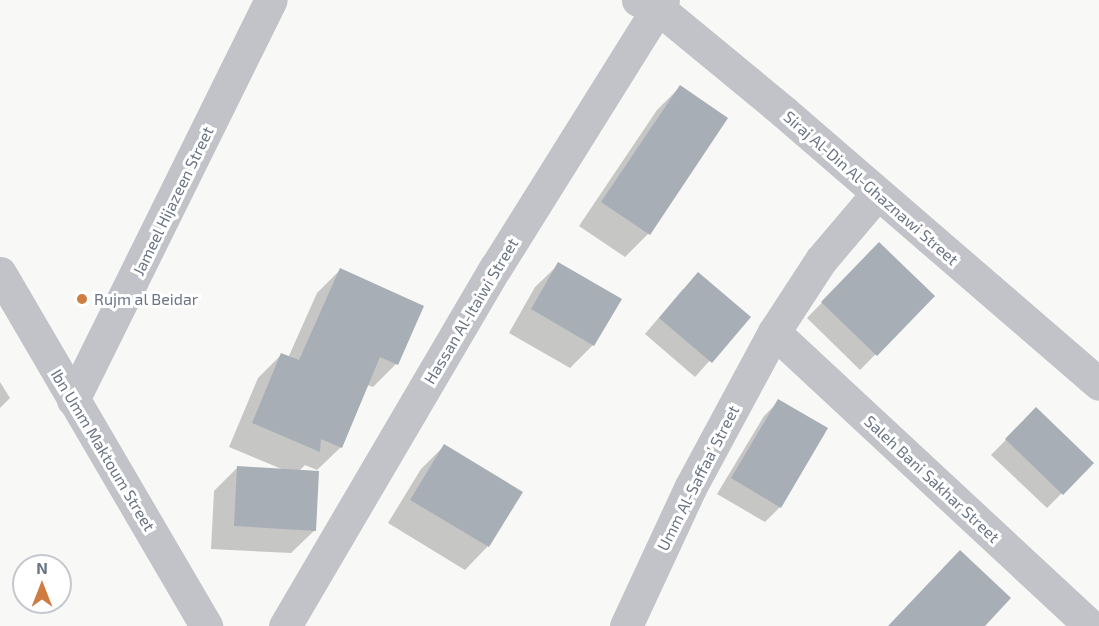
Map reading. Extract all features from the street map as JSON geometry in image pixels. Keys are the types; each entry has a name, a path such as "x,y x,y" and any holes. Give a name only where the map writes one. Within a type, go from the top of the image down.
{"street":[{"name":"Jameel Hijazeen Street","path":"73,400 271,0"},
{"name":"Siraj Al-Din Al-Ghaznawi Street","path":"653,3 1099,384"},
{"name":"Hassan Al-Itaiwi Street","path":"285,626 653,3"},
{"name":"Umm Al-Saffaa’ Street","path":"626,626 690,488 774,332 821,260 877,194"},
{"name":"Ibn Umm Maktoum Street","path":"0,273 206,626"},
{"name":"Saleh Bani Sakhar Street","path":"774,332 1090,626"}],"building":[{"path":"680,85 728,118 650,235 601,202"},
{"path":"879,242 935,296 877,356 821,302"},
{"path":"558,262 622,299 594,346 531,309"},
{"path":"340,268 424,306 398,365 380,357 342,448 321,439 320,452 252,423 281,353 299,360"},
{"path":"698,272 751,317 712,363 659,318"},
{"path":"778,399 828,428 781,508 731,478"},
{"path":"1036,407 1094,463 1063,495 1005,439"},
{"path":"444,444 523,492 489,547 410,500"},
{"path":"237,466 319,471 316,531 234,526"},
{"path":"960,550 1011,598 985,626 888,626"}],"place":[{"name":"Rujm al Beidar","path":"82,299"}]}
